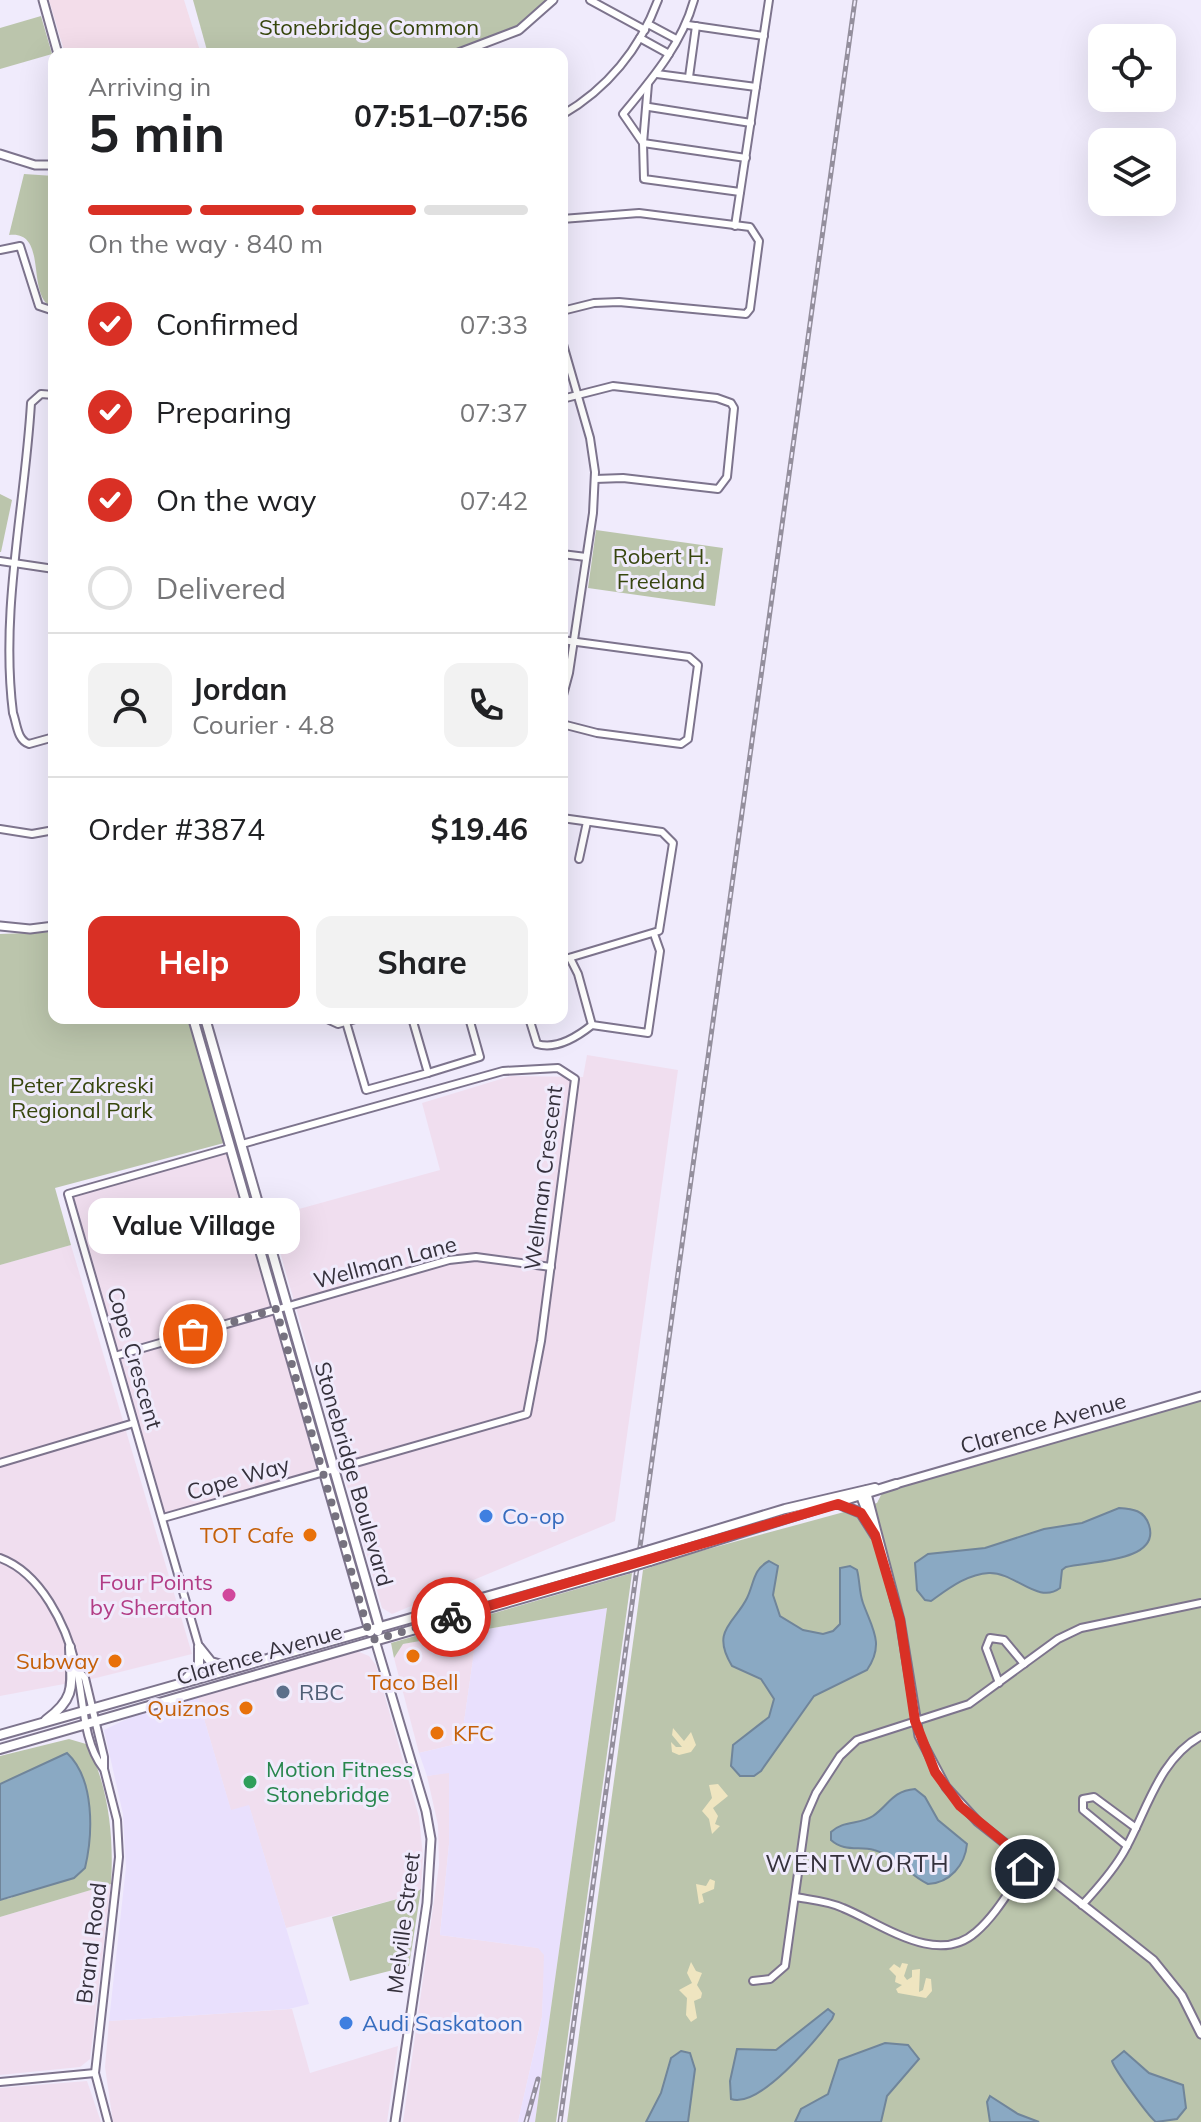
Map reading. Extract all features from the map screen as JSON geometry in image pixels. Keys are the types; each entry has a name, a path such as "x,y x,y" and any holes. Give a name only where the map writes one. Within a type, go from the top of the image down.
{"main road":[{"name":"Stonebridge Boulevard","path":"195,1024 368,1630 375,1640"},
{"name":"Stonebridge Boulevard","path":"207,1024 379,1626"},
{"name":"Clarence Avenue","path":"0,1735 650,1550 896,1484"},
{"name":"Clarence Avenue","path":"0,1749 627,1568 838,1504 863,1493"},
{"path":"838,1504 861,1513 876,1539"},
{"path":"375,1640 379,1626"},
{"path":"41,1724 68,1700 72,1690 70,1647"},
{"path":"199,1647 211,1662 238,1668"},
{"path":"179,1684 197,1670 199,1647"}],"street":[{"path":"43,0 56,48"},
{"path":"484,48 519,30 553,0"},
{"path":"590,0 676,39"},
{"path":"568,111 604,84 640,38 658,0"},
{"path":"689,77 694,0"},
{"path":"735,226 769,0"},
{"path":"746,158 643,143 623,114 657,74 676,39 692,25 764,36"},
{"path":"640,38 669,54"},
{"path":"657,74 756,87"},
{"path":"648,84 649,107 643,143 644,179 740,192"},
{"path":"649,107 751,123"},
{"path":"0,154 35,165 48,165"},
{"path":"568,219 639,213 750,227 759,235 750,309 746,314 619,302 594,303 568,310"},
{"path":"0,250 20,246 39,306 48,309"},
{"path":"568,363 590,438 595,479 568,670"},
{"path":"568,397 621,386 717,398 731,403 734,408 727,477 718,489 623,478 595,479"},
{"path":"48,395 41,394 31,403 9,563 3,646 10,701 23,742 48,738"},
{"path":"568,555 586,557"},
{"path":"0,561 48,568"},
{"path":"568,641 693,659 698,672 688,739 677,744 597,733 568,726"},
{"path":"568,819 662,832 671,838 661,925 654,934 568,958"},
{"path":"579,859 587,822"},
{"path":"0,829 32,834 48,831"},
{"path":"0,926 48,926"},
{"path":"531,1024 537,1044 547,1047 566,1042 592,1025 648,1033 660,951 654,934"},
{"path":"568,962 578,974 592,1025"},
{"path":"347,1024 366,1090 480,1057 471,1024"},
{"path":"414,1024 428,1073"},
{"name":"Wellman Crescent","path":"242,1144 503,1071 566,1071 575,1079 530,1410 527,1414 324,1473"},
{"name":"Cope Crescent","path":"199,1647 68,1194 230,1148"},
{"name":"Wellman Lane","path":"115,1356 459,1258 551,1267"},
{"name":"Clarence Avenue","path":"896,1484 1201,1396"},
{"path":"0,1463 134,1423"},
{"name":"Cope Way","path":"163,1518 324,1473"},
{"path":"863,1493 900,1620 915,1721 935,1772 960,1806 1153,1960 1169,1977 1201,2034"},
{"name":"Brand Road","path":"0,1558 19,1566 31,1577 54,1612 77,1669 85,1678 97,1760 104,1769 117,1820 119,1857 95,2073 108,2122"},
{"path":"753,1981 770,1979 785,1966 806,1816 816,1793 840,1756 857,1740 969,1704 1058,1639 1081,1628 1201,1603"},
{"path":"999,1683 986,1648 990,1638 1004,1640 1024,1664"},
{"name":"Melville Street","path":"375,1640 426,1811 431,1839 427,1903 395,2122"},
{"path":"1082,1905 1127,1846 1168,1766 1184,1748 1201,1736"},
{"path":"1127,1846 1083,1810 1083,1799 1094,1797 1136,1828"},
{"path":"795,1897 826,1902 923,1944 943,1946 963,1941 976,1933 1029,1863"},
{"path":"0,2082 95,2073"}],"shaded area":[{"path":"49,0 184,0 199,48 63,48"},
{"path":"587,1055 678,1070 615,1521 392,1614 382,1608 270,1217 440,1170 422,1103 511,1076 583,1077"},
{"path":"230,1148 324,1473 163,1518 95,1285 64,1196"},
{"path":"71,1245 192,1654 96,1678 0,1696 0,1265"},
{"path":"607,1607 535,2122 518,2122 542,2017 544,1955 538,1948 440,1935 449,1844 449,1773 427,1776 419,1753 461,1743 477,1631"},
{"path":"477,1631 461,1743 419,1753 394,1658 402,1644"},
{"path":"359,1652 369,1656 376,1665 419,1817 423,1856 421,1889 412,1895 286,1928 249,1806 231,1811 197,1695 342,1653"},
{"path":"197,1695 231,1810 249,1805 309,2004 289,2009 109,2021 126,1867 123,1814 104,1730 135,1715"},
{"path":"449,1772 449,1844 440,1935 539,1948 545,1955 542,2017 518,2122 403,2122 439,1865 438,1825 427,1776"},
{"path":"111,1884 90,2059 80,2067 0,2075 0,1917"},
{"path":"292,2009 310,2073 398,2046 387,2122 113,2122 105,2067 109,2021"},
{"path":"87,2081 101,2122 0,2122 0,2088"}],"green space":[{"name":"Stonebridge Common","path":"193,0 546,0 531,17 513,30 465,48 206,48"},
{"path":"41,16 50,48 48,55 0,69 0,28"},
{"path":"24,174 48,176 48,304 40,292 29,243 21,236 9,235"},
{"path":"0,494 12,500 1,552 0,552"},
{"name":"Robert H. Freeland","path":"596,530 723,548 715,606 588,588"},
{"name":"Peter Zakreski Regional Park","path":"48,932 48,1024 193,1024 224,1143 55,1188 71,1245 0,1265 0,934"},
{"path":"1201,1400 1201,2122 567,2122 643,1570 679,1557 877,1503 882,1493 897,1488"},
{"path":"632,1573 556,2122 535,2122 607,1608 403,1644 394,1658 391,1643"},
{"path":"69,1739 86,1744 100,1776 112,1849 111,1884 0,1917 0,1900 11,1898 22,1890 91,1820 81,1775 67,1753 0,1784 0,1756"},
{"path":"421,1889 409,1966 350,1981 332,1917 412,1895"}],"sand":[{"path":"673,1728 684,1741 691,1732 696,1745 691,1752 679,1755 672,1752 671,1742 676,1747 682,1747 672,1735"},
{"path":"718,1784 728,1796 713,1808 718,1816 715,1824 720,1826 712,1834 709,1819 702,1811 712,1798 709,1785"},
{"path":"710,1879 715,1881 714,1889 702,1894 704,1902 699,1904 696,1884 706,1886"},
{"path":"691,1962 696,1971 702,1973 697,1985 702,1993 701,1998 694,2001 697,2018 691,2022 686,2015 687,1998 679,1990 692,1983 687,1973"},
{"path":"902,1963 908,1964 904,1976 907,1980 912,1977 912,1970 920,1969 919,1992 923,1990 926,1978 931,1979 932,1991 926,1998 898,1993 896,1989 902,1985 895,1982 896,1976 889,1969 894,1964 900,1968"}],"water":[{"path":"1119,1508 1137,1511 1147,1520 1150,1537 1144,1546 1121,1558 1066,1567 1062,1570 1060,1588 1052,1592 1043,1593 1008,1577 989,1573 965,1579 931,1601 925,1600 917,1590 915,1563 928,1554 985,1548 1044,1529 1082,1523"},
{"path":"769,1561 778,1566 773,1595 780,1616 803,1630 823,1634 833,1631 840,1624 840,1568 850,1566 857,1570 862,1599 875,1636 875,1652 867,1670 814,1696 761,1771 754,1776 740,1776 731,1766 733,1745 769,1717 774,1699 761,1679 732,1666 723,1644 724,1635 747,1598 757,1573"},
{"path":"67,1753 83,1777 90,1808 90,1839 85,1868 74,1878 0,1900 0,1784"},
{"path":"915,1789 925,1797 938,1820 967,1844 960,1866 943,1880 928,1884 882,1853 846,1847 831,1840 831,1832 836,1828 868,1819 896,1796"},
{"path":"828,2009 834,2014 832,2019 786,2071 756,2094 731,2099 730,2081 737,2049 776,2050"},
{"path":"885,2043 908,2045 919,2059 887,2096 881,2122 795,2122 801,2109 828,2094 839,2060"},
{"path":"681,2051 690,2053 695,2069 688,2122 646,2122 661,2093 671,2058"},
{"path":"1124,2051 1149,2073 1183,2085 1186,2108 1177,2119 1156,2122 1140,2103 1112,2061"},
{"path":"990,2096 1018,2114 1039,2122 990,2122 987,2102"}],"railway":[{"path":"560,2122 855,0"},
{"path":"526,2122 538,2079"}],"way so far":[{"path":"193,1334 276,1309 368,1630 375,1640 451,1617"}],"place":[{"name":"Value Village","path":"193,1334"},
{"name":"Co-op","path":"486,1516"},
{"name":"TOT Cafe","path":"310,1535"},
{"name":"Four Points by Sheraton","path":"229,1595"},
{"name":"Taco Bell","path":"413,1656"},
{"name":"Subway","path":"115,1661"},
{"name":"RBC","path":"283,1692"},
{"name":"Quiznos","path":"246,1708"},
{"name":"KFC","path":"437,1733"},
{"name":"Motion Fitness Stonebridge","path":"250,1782"},
{"name":"Audi Saskatoon","path":"346,2023"}],"district":[{"name":"WENTWORTH","path":"858,1863"}],"route":[{"path":"451,1617 838,1504 850,1507 861,1513 875,1535 900,1620 917,1730 935,1772 960,1806 1029,1863 1025,1869"}]}
